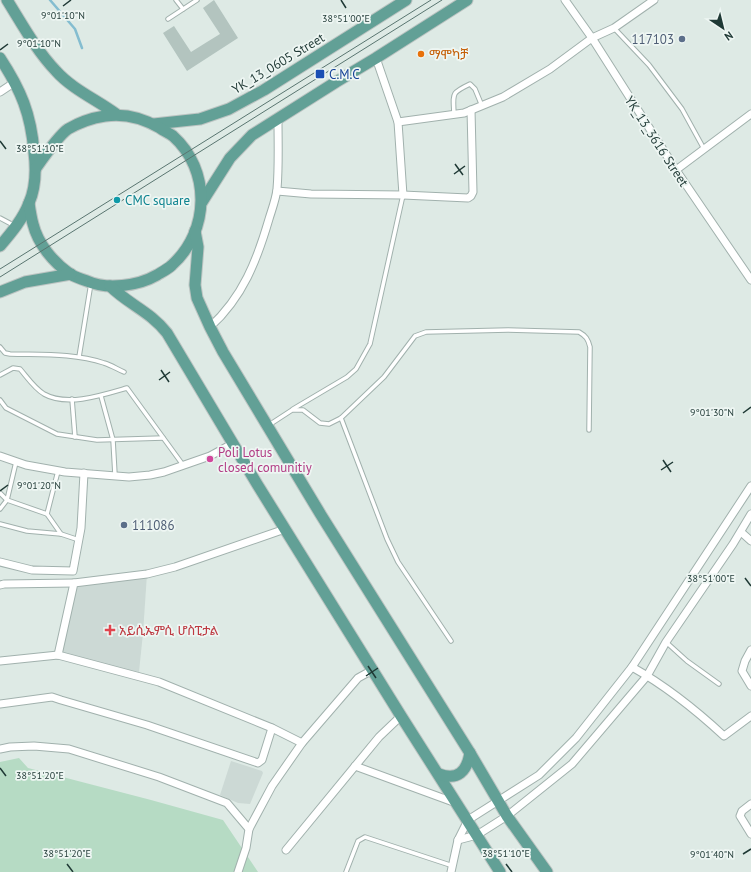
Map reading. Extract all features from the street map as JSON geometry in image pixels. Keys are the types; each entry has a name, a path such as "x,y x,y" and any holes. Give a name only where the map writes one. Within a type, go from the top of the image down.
{"main road":[{"path":"7,0 56,72 76,88 116,114"},
{"name":"YK_13_0605 Street","path":"154,124 200,119 229,109 264,90 406,0"},
{"path":"201,202 230,158 252,135 467,0"},
{"path":"0,58 24,100 31,125 36,168 29,203 16,226 0,246"},
{"path":"29,203 33,224 44,249 71,274 91,283 110,286 134,284 153,277 172,266 186,250 200,217 201,190 199,178 191,158 172,136 154,124 136,117 116,114 91,118 68,129 36,168"},
{"path":"195,231 198,247 195,286 199,302 223,352 321,515 470,753 507,816 547,872"},
{"path":"0,292 25,282 71,274"},
{"path":"110,286 120,296 160,324 191,372 232,444 500,872"},
{"path":"439,774 451,777 462,772 468,763 470,753"}],"street":[{"name":"YK_13_3616 Street","path":"566,0 676,170 751,280"},
{"path":"398,122 471,110 503,97 550,69 592,38 614,28 654,0"},
{"path":"376,58 398,122 403,195"},
{"path":"0,92 15,82"},
{"path":"277,190 311,194 403,195 468,198 473,192 471,110"},
{"path":"676,170 751,114"},
{"path":"210,327 230,306 244,284 260,252 277,190 278,119"},
{"path":"0,456 26,465 58,471 129,477 150,475 184,466 210,456 232,444"},
{"path":"0,562 32,570 73,571 81,528 84,473"},
{"path":"452,869 458,840 468,820 539,775 576,738 632,668 751,486"},
{"path":"458,840 477,835 507,816 572,764 647,676 666,642 741,532 751,514"},
{"path":"0,585 74,583 147,574 175,567 285,529"},
{"path":"741,532 751,541"},
{"path":"58,655 74,583"},
{"path":"751,650 742,670 751,686"},
{"path":"0,661 58,655 158,682 272,728 302,743"},
{"path":"632,668 647,676 693,709 724,736 751,716"},
{"path":"238,872 246,848 249,829 272,786 302,743 358,678 367,673 374,672"},
{"path":"0,704 52,698 61,700 147,725 258,763 262,760 272,728"},
{"path":"286,850 379,737 401,716"},
{"path":"0,749 34,746 69,749 159,777 226,803 249,829"},
{"path":"355,766 456,803"},
{"path":"751,804 742,811 740,816 751,834"}],"lane":[{"path":"176,0 183,9"},
{"path":"168,19 197,0"},
{"path":"614,28 650,65 682,109 704,149"},
{"path":"454,114 453,96 456,91 470,84 475,89 482,106"},
{"path":"268,425 347,377 356,369 370,344 403,195"},
{"path":"0,218 16,226"},
{"path":"79,357 91,283"},
{"path":"292,410 303,410 320,423 329,424 341,418 384,377 415,336 426,332 465,330 579,332 588,340 590,347 589,430"},
{"path":"0,347 5,352 10,354 79,357 105,363 124,372"},
{"path":"0,375 13,368 20,368 28,379 44,393 56,398 82,400 126,388 184,466"},
{"path":"101,396 113,440 115,476"},
{"path":"72,399 75,437"},
{"path":"0,400 6,408 57,434 97,440 163,438"},
{"path":"341,418 387,539 398,562 450,642"},
{"path":"0,509 7,500 16,461"},
{"path":"47,514 58,471"},
{"path":"0,493 7,500 47,514 61,534"},
{"path":"0,524 27,531 61,534 79,540"},
{"path":"666,642 687,661 719,684"},
{"path":"346,872 358,841 365,837 452,869"}],"shaded area":[{"path":"147,574 139,672 58,655 74,583"},
{"path":"231,761 262,771 263,773 250,804 238,803 220,795"}],"green space":[{"path":"19,758 28,768 223,820 258,872 0,872 0,762"}],"building":[{"path":"214,0 238,38 187,71 163,33 174,26 191,52 220,34 203,8"}],"waterway":[{"path":"50,0 75,29 82,48"}],"tram line":[{"path":"0,269 431,0"},
{"path":"0,277 442,0"}],"place":[{"name":"117103","path":"682,39"},
{"name":"ማሞካቻ","path":"421,54"},
{"name":"C.M.C","path":"320,74"},
{"name":"CMC square","path":"117,200"},
{"name":"Poli Lotus closed comunitiy","path":"210,459"},
{"name":"111086","path":"124,525"},
{"name":"አይሲኤምሲ ሆስፒታል","path":"110,630"}]}
